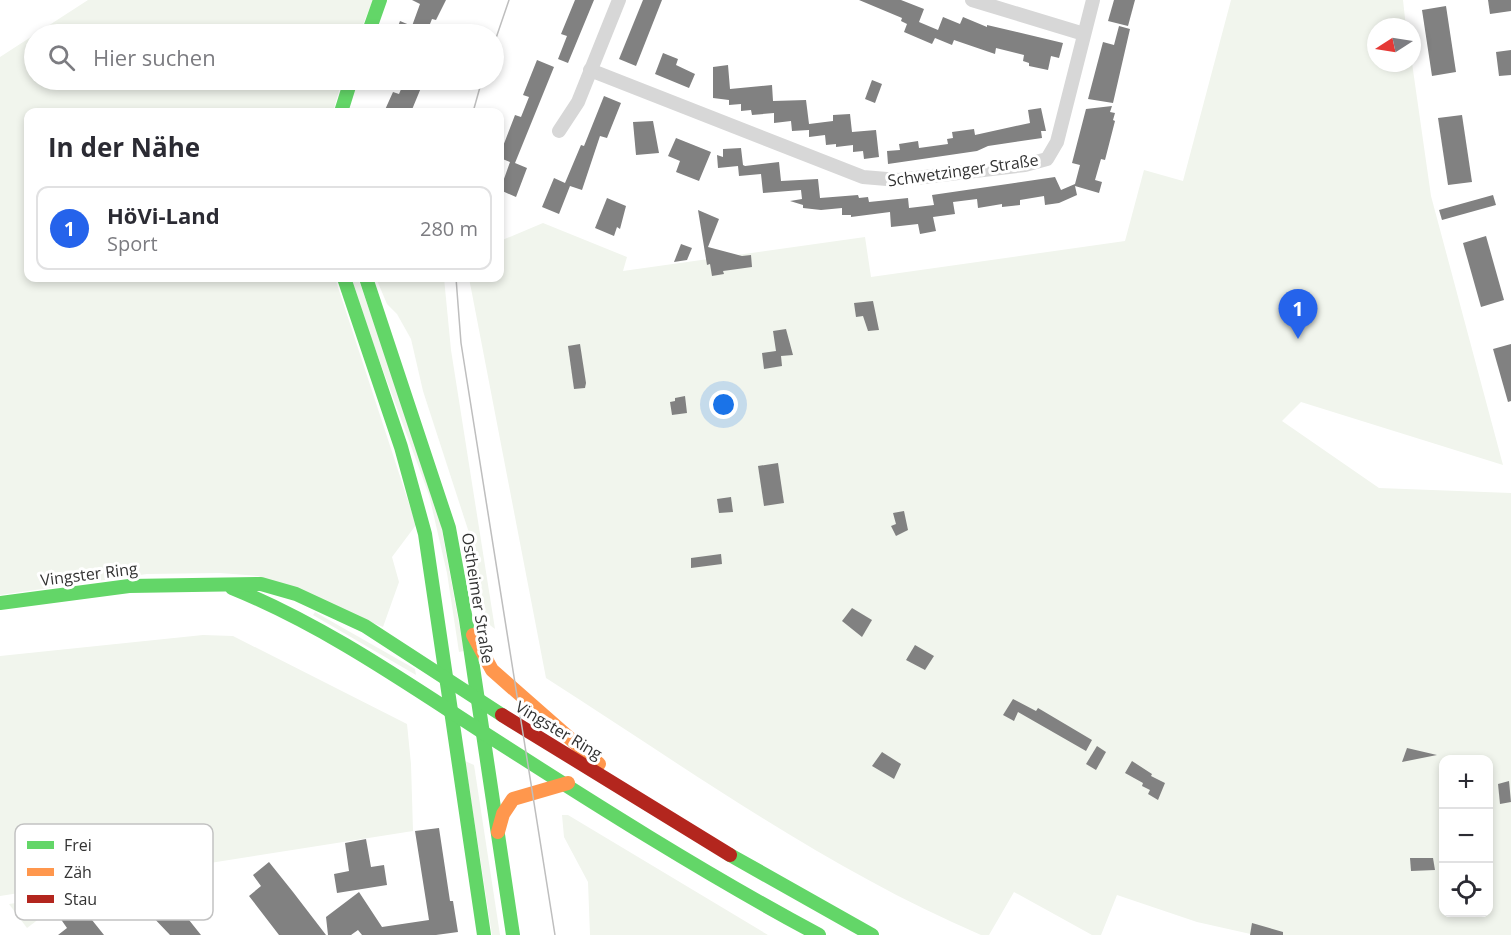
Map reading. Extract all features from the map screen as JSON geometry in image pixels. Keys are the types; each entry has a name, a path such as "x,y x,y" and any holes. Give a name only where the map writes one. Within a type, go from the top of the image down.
{"main road":[{"path":"372,24 380,0"},
{"path":"342,108 348,90"},
{"path":"345,282 417,497 447,677 484,935"},
{"name":"Ostheimer Straße","path":"367,282 449,528 466,620 513,935"},
{"name":"Vingster Ring","path":"219,583 266,600 315,623 408,681 482,731 778,913 819,935"},
{"name":"Vingster Ring","path":"0,603 130,584 219,583 259,583 314,601 366,628 447,677 527,731 801,897 872,935"},
{"path":"466,620 492,670 627,790"},
{"path":"497,834 503,814 513,799 568,783"}],"street":[{"path":"559,131 578,102 619,0"},
{"path":"972,0 1084,34"},
{"name":"Schwetzinger Straße","path":"590,70 863,177 899,180 1025,165 1047,159 1057,142 1093,0"}],"shaded area":[{"path":"88,0 373,0 363,24 51,24"},
{"path":"1231,0 1403,0 1405,18 1367,18 1367,72 1413,72 1431,196 1503,465 1301,402 1282,421 1379,488 1511,493 1511,935 1255,935 1197,922 1117,895 1101,935 1092,935 1014,892 989,935 981,935 867,880 812,848 758,816 546,678 470,282 504,282 504,239 543,223 627,257 623,271 865,237 871,277 1125,241 1144,170 1183,181"},
{"path":"24,41 24,90 339,90 334,108 24,108 24,282 336,282 416,525 392,557 399,582 383,627 258,576 220,573 147,574 0,595 0,57"},
{"path":"350,282 359,282 436,498 464,651 459,652 447,573 429,495"},
{"path":"378,282 444,282 451,350 495,629 486,622 472,542 423,391 411,339 397,314 387,304"},
{"path":"315,612 415,669 416,675 313,615"},
{"path":"203,635 233,636 407,724 413,831 213,862 213,824 15,824 15,894 0,896 0,656"},
{"path":"465,761 474,765 500,935 492,935"},
{"path":"562,815 568,815 768,935 590,935 588,882 564,837"},
{"path":"15,903 15,912 9,904"},
{"path":"21,920 37,920 27,928"}],"building":[{"path":"412,0 446,0 436,20 432,19 430,24 413,24 420,4"},
{"path":"575,0 594,0 568,63 558,59 567,36 561,34"},
{"path":"643,0 662,0 636,66 619,59"},
{"path":"859,0 901,0 924,9 919,22 938,30 943,17 960,24 963,17 987,27 987,25 1063,43 1059,58 1051,56 1048,70 1029,66 1029,63 1023,61 1024,55 996,48 995,54 954,40 952,45 935,38 932,44 904,32 907,24 901,21 902,18"},
{"path":"1114,0 1135,0 1128,26 1108,21"},
{"path":"1488,0 1511,0 1511,11 1490,14"},
{"path":"1446,6 1456,72 1432,76 1422,10"},
{"path":"1119,26 1130,29 1113,103 1088,99 1103,42 1114,45"},
{"path":"1511,50 1511,75 1499,76 1496,52"},
{"path":"663,53 678,59 676,65 695,74 689,88 655,74"},
{"path":"537,60 554,67 515,163 527,168 516,197 504,192 504,179 510,162 504,160 504,144 515,115 521,117 529,97 523,95"},
{"path":"728,65 730,89 772,85 773,101 806,100 809,124 833,121 833,115 850,114 852,132 876,130 879,157 864,159 863,151 853,152 853,145 836,147 836,144 826,145 825,135 809,137 809,130 792,131 791,121 774,123 774,113 752,115 751,110 741,111 741,104 729,105 729,100 713,98 713,67"},
{"path":"872,80 882,84 875,103 865,99"},
{"path":"401,90 420,90 413,108 386,108 393,92 399,94"},
{"path":"604,96 621,103 607,138 600,136 582,190 570,186 559,214 542,207 554,178 565,183 581,145 584,146"},
{"path":"1112,106 1110,112 1115,113 1113,120 1115,121 1105,160 1101,159 1095,180 1102,182 1099,193 1075,186 1077,195 1059,203 1045,205 1044,196 1020,200 1020,205 1002,207 1002,204 978,208 977,199 953,202 955,214 933,217 936,231 920,234 918,224 891,227 890,212 851,217 851,215 842,215 842,208 821,210 803,208 803,205 790,201 802,199 801,190 763,193 761,174 739,176 738,166 718,168 717,155 723,157 723,149 741,148 745,166 779,162 781,181 818,179 820,198 858,195 859,198 868,197 869,202 908,198 909,208 934,205 932,195 1055,177 1061,190 1075,184 1080,165 1072,163 1086,109"},
{"path":"1041,108 1046,131 1041,131 1042,138 988,146 977,151 888,164 887,151 900,150 899,144 918,141 919,148 948,144 947,139 953,138 952,132 974,129 975,135 1030,123 1028,110"},
{"path":"1462,115 1472,182 1448,185 1438,118"},
{"path":"653,121 659,153 636,155 633,122"},
{"path":"676,138 711,152 699,181 676,172 680,161 668,156"},
{"path":"1493,195 1496,205 1442,220 1439,210"},
{"path":"607,198 626,206 620,229 617,227 614,236 595,228"},
{"path":"698,210 719,219 708,247 742,256 751,255 752,267 723,271 724,274 712,276 710,264 707,265"},
{"path":"1486,236 1504,300 1481,307 1463,243"},
{"path":"681,244 692,248 687,260 674,262"},
{"path":"873,301 879,330 868,331 863,316 856,317 854,303"},
{"path":"786,329 793,355 781,356 782,366 764,369 762,353 776,351 773,331"},
{"path":"580,344 586,383 585,388 574,389 568,346"},
{"path":"1511,344 1511,401 1508,402 1493,349"},
{"path":"685,396 687,413 672,415 670,402 675,401 675,398"},
{"path":"778,463 784,503 764,506 758,466"},
{"path":"731,497 733,512 719,513 717,499"},
{"path":"904,511 908,530 896,536 891,526 896,524 893,513"},
{"path":"721,554 722,564 691,568 691,558"},
{"path":"852,608 872,620 862,637 842,621"},
{"path":"915,645 934,656 925,670 906,660"},
{"path":"1013,699 1036,711 1038,708 1092,740 1086,751 1018,712 1014,721 1003,715"},
{"path":"1097,746 1106,752 1096,770 1086,764"},
{"path":"1407,748 1437,755 1402,762"},
{"path":"882,752 901,764 894,779 872,766"},
{"path":"1132,761 1152,774 1151,776 1165,783 1158,800 1148,794 1150,790 1142,786 1143,783 1125,773"},
{"path":"1509,781 1511,802 1500,804 1498,784"},
{"path":"439,828 450,901 453,901 458,932 436,935 362,935 358,930 351,935 328,935 326,917 359,892 382,927 429,920 415,831"},
{"path":"366,839 371,867 384,865 387,885 337,893 334,874 349,871 345,843"},
{"path":"1410,858 1433,858 1435,870 1411,871"},
{"path":"269,862 326,935 279,935 249,896 261,886 253,875"},
{"path":"61,920 92,920 104,935 58,935 67,928"},
{"path":"156,920 189,920 201,935 170,935"},
{"path":"1252,923 1283,932 1283,935 1250,935"}],"tram line":[{"path":"501,24 509,0"},
{"path":"474,108 479,90"},
{"path":"456,282 461,343 555,935"}],"traffic: fast":[{"path":"372,24 380,0"},
{"path":"342,108 348,90"},
{"path":"345,282 401,447 425,534 484,935"},
{"path":"367,282 449,528 466,620 513,935"},
{"path":"0,603 129,586 261,584 296,594 365,626 502,715"},
{"path":"232,588 298,619 361,654 566,786 734,888 819,935"},
{"path":"730,855 872,935"}],"traffic: slow":[{"path":"473,635 492,670 599,764"},
{"path":"498,832 503,814 513,799 568,783"}],"traffic: jam":[{"path":"502,715 730,855"}],"place":[{"name":"HöVi-Land","path":"1298,339"}]}
